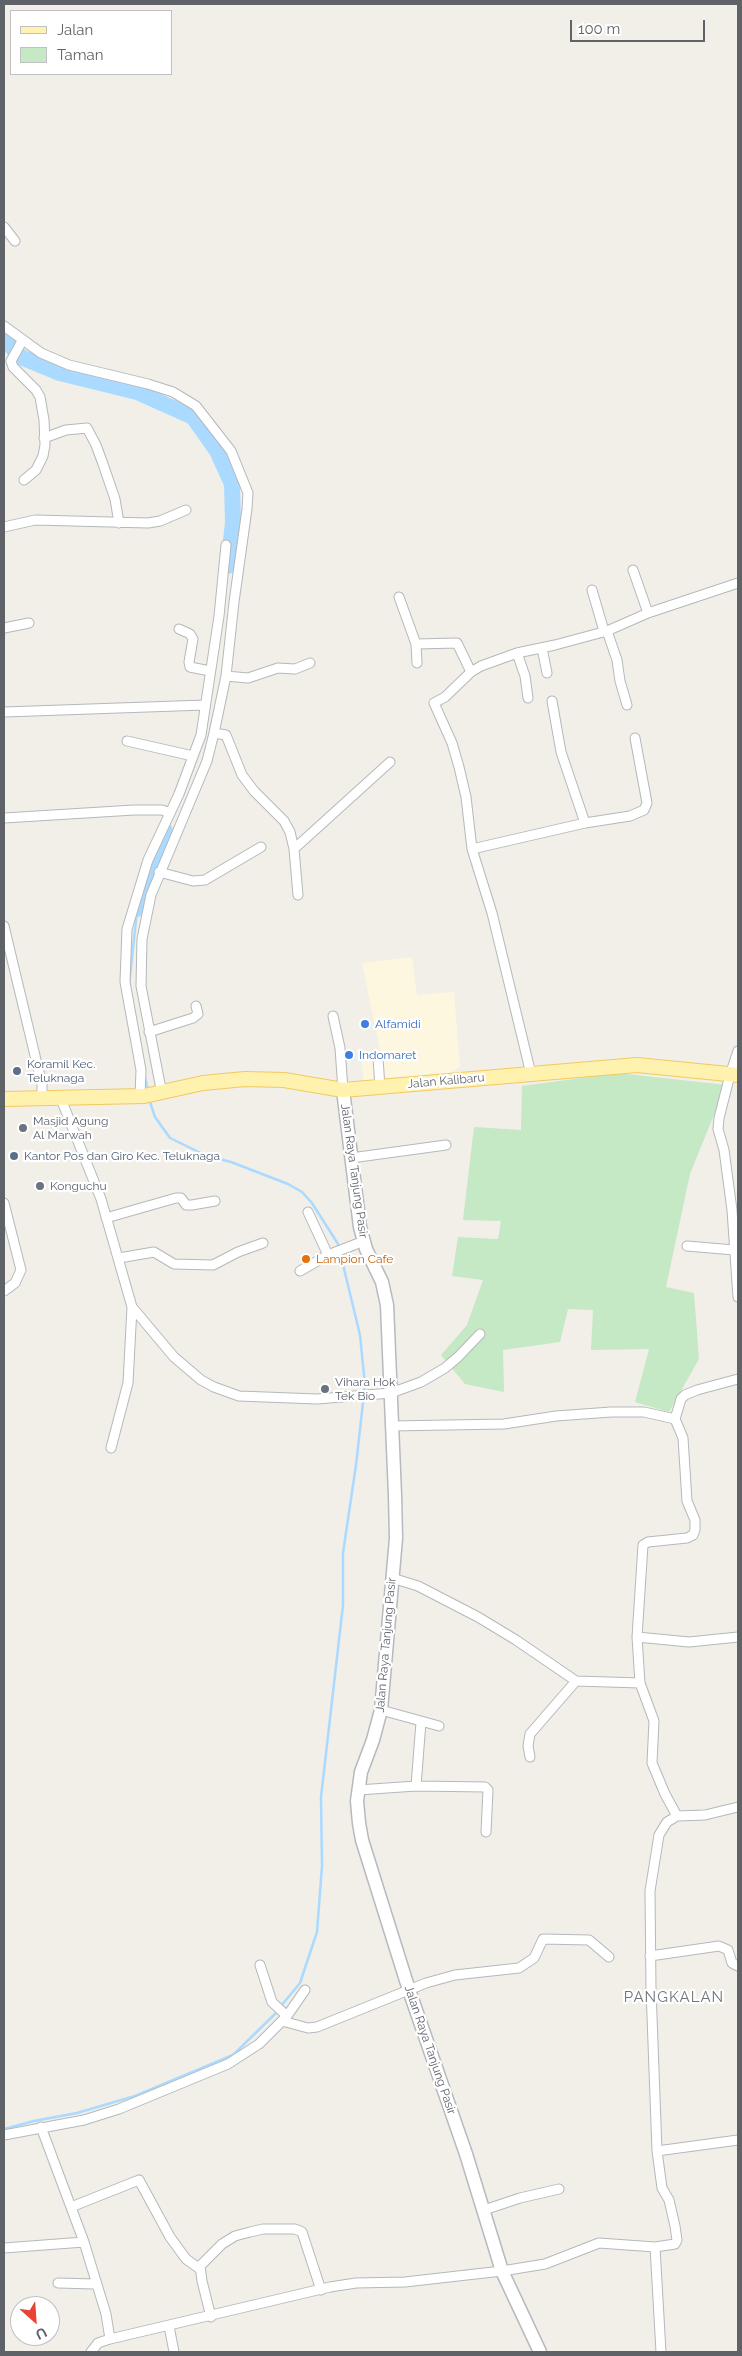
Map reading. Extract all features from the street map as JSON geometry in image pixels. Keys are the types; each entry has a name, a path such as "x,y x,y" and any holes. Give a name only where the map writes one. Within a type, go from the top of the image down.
{"main road":[{"name":"Jalan Kalibaru","path":"4,1099 61,1099 150,1095 203,1083 245,1079 284,1080 343,1090 637,1065 734,1075"}],"street":[{"path":"4,226 15,241"},
{"path":"4,326 18,348 41,353 69,365 119,376 173,392 196,406 231,451 248,493 248,509 234,602 226,676 214,733 207,761 160,872 146,915 142,939 141,986 149,1032 150,1095"},
{"path":"18,348 11,361 13,367 36,390 40,397 44,420 45,445 42,459 33,474 24,480"},
{"path":"44,438 66,430 87,428 96,445 115,499 119,523"},
{"path":"4,527 35,520 119,523 160,521 186,510"},
{"path":"150,1095 141,1070 126,982 128,921 148,860 170,813 201,735 224,574 226,545"},
{"path":"633,570 648,613"},
{"path":"531,1074 492,913 472,849 466,797 459,767 452,743 434,706 436,700 444,697 471,672 481,666 517,653 606,631 648,613 738,583"},
{"path":"592,590 617,660 620,681 627,705"},
{"path":"399,597 416,644 417,663"},
{"path":"4,628 29,624"},
{"path":"179,629 190,634 193,639 189,662 190,667 210,671"},
{"path":"416,644 456,643 471,672"},
{"path":"542,648 546,673"},
{"path":"517,653 525,676 528,698"},
{"path":"226,676 248,678 278,668 295,669 310,663"},
{"path":"552,701 562,752 585,823"},
{"path":"4,712 205,705"},
{"path":"214,733 226,736 242,775 254,791 284,821 290,832 294,849 298,895"},
{"path":"472,849 585,823 630,816 647,806 635,738"},
{"path":"128,741 193,756"},
{"path":"294,849 390,762"},
{"path":"4,818 126,810 162,810 170,813"},
{"path":"160,872 193,881 206,880 261,847"},
{"path":"4,932 39,1071 42,1098"},
{"path":"149,1032 193,1018 198,1014 196,1006"},
{"path":"333,1016 340,1048 343,1090"},
{"path":"738,1052 734,1075 719,1118 718,1129 724,1150 735,1210 738,1298"},
{"path":"378,1058 380,1087"},
{"name":"Jalan Raya Tanjung Pasir","path":"343,1090 360,1227 382,1282 387,1305 387,1393 391,1426 396,1538 381,1710 373,1740 361,1772 358,1790 357,1801 362,1840 409,1990 484,2210 502,2271 540,2352"},
{"path":"61,1099 101,1199 132,1307 128,1383 111,1448"},
{"path":"351,1158 446,1145"},
{"path":"106,1218 176,1198 181,1198 186,1205 192,1206 215,1201"},
{"path":"4,1203 21,1270 15,1282 4,1291"},
{"path":"308,1212 331,1254"},
{"path":"300,1271 331,1254 364,1241"},
{"path":"119,1258 154,1252 174,1264 213,1265 238,1252 263,1243"},
{"path":"687,1246 736,1247"},
{"path":"132,1307 174,1357 200,1380 214,1388 239,1396 317,1399 357,1394 387,1393 421,1382 445,1368 480,1334"},
{"path":"678,1816 665,1794 652,1763 654,1721 640,1683 638,1637 643,1545 648,1542 688,1538 693,1535 695,1530 695,1520 687,1501 683,1438 675,1419 681,1399 697,1390 738,1382"},
{"path":"391,1426 504,1424 556,1416 611,1412 644,1412 675,1419"},
{"path":"392,1578 418,1586 478,1617 516,1640 576,1681 640,1683"},
{"path":"638,1637 689,1642 738,1637"},
{"path":"530,1757 528,1741 530,1734 576,1681"},
{"path":"381,1710 439,1726"},
{"path":"416,1786 421,1722"},
{"path":"358,1790 416,1786 486,1787 488,1790 486,1832"},
{"path":"91,2352 98,2343 110,2339 356,2283 405,2282 545,2264 599,2243 658,2246 675,2244 677,2240 675,2226 669,2200 662,2188 657,2151 650,1956 650,1891 658,1840 664,1825 678,1816 705,1815 738,1807"},
{"path":"260,1965 272,2002 285,2017 308,2028 317,2027 409,1990 456,1976 519,1968 534,1958 543,1939 589,1940 609,1957"},
{"path":"650,1956 719,1946 728,1950 732,1963 738,1966"},
{"path":"4,2135 84,2120 119,2109 228,2064 259,2044 285,2017 305,1990"},
{"path":"41,2127 84,2242 106,2314 110,2339"},
{"path":"657,2151 738,2140"},
{"path":"71,2207 139,2180 170,2237 186,2259 200,2269"},
{"path":"484,2210 520,2198 559,2190"},
{"path":"211,2317 200,2269 202,2263 222,2244 235,2236 263,2229 295,2229 304,2235 321,2290"},
{"path":"4,2248 84,2242"},
{"path":"658,2246 661,2352"},
{"path":"58,2283 96,2284"},
{"path":"169,2326 174,2352"}],"shaded area":[{"path":"412,957 417,995 454,992 460,1067 441,1077 364,1083 361,1052 380,1050 362,963"}],"green space":[{"path":"618,1073 726,1085 690,1174 666,1287 694,1293 699,1359 669,1412 635,1402 649,1349 591,1350 593,1310 568,1309 560,1342 503,1350 504,1392 465,1384 441,1355 467,1325 483,1280 452,1276 458,1237 498,1239 501,1221 463,1220 474,1127 521,1130 522,1086"}],"waterway":[{"path":"4,339 21,357 60,373 137,392 193,417 217,451 232,484 233,523 228,566"},
{"path":"137,909 165,831"},
{"path":"129,985 137,911"},
{"path":"145,1077 148,1091"},
{"path":"149,1099 155,1117 170,1138 207,1156 231,1162 288,1184 302,1192 312,1203 338,1244 360,1335 365,1385 343,1553 343,1605 321,1797 322,1866 317,1932 300,1983 281,2006"},
{"path":"4,2129 77,2113 135,2096 233,2055 278,2011"}],"place":[{"name":"Alfamidi","path":"365,1024"},
{"name":"Indomaret","path":"349,1055"},
{"name":"Koramil Kec. Teluknaga","path":"17,1071"},
{"name":"Masjid Agung Al Marwah","path":"23,1128"},
{"name":"Kantor Pos dan Giro Kec. Teluknaga","path":"14,1156"},
{"name":"Konguchu","path":"40,1186"},
{"name":"Lampion Cafe","path":"306,1259"},
{"name":"Vihara Hok Tek Bio","path":"325,1389"}],"district":[{"name":"PANGKALAN","path":"674,1997"}]}
